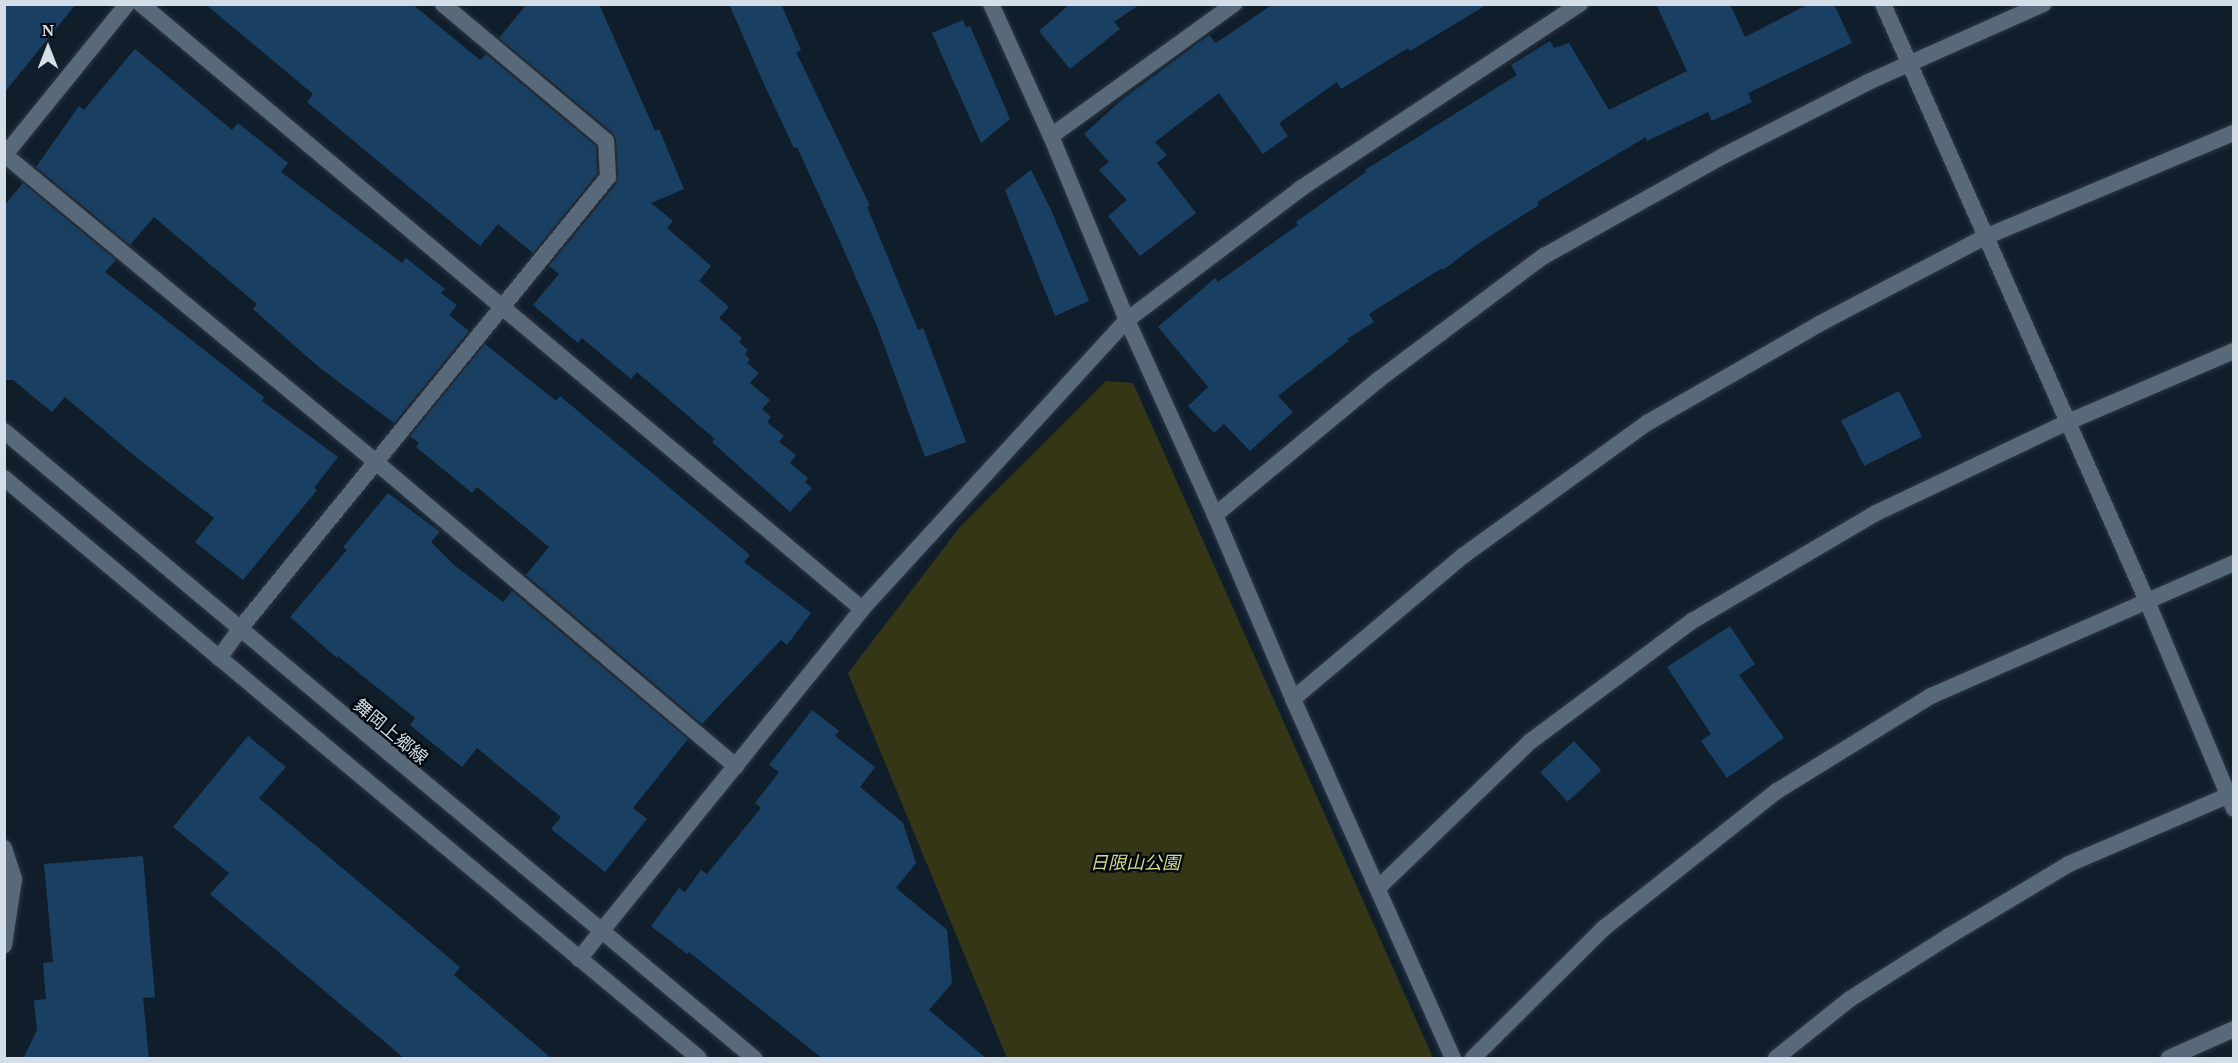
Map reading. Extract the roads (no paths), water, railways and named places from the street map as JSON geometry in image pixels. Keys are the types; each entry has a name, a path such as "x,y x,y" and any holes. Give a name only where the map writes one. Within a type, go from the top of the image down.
{"street":[{"path":"127,4 5,156 377,463 736,766"},
{"path":"141,4 862,609"},
{"path":"219,658 239,630 608,177 606,141 443,4"},
{"path":"991,4 1051,136 1127,320 1215,515 1293,699 1453,1059"},
{"path":"1051,136 1234,4"},
{"path":"579,959 862,609 998,458 1127,320 1300,189 1580,4"},
{"path":"1776,1059 1850,999 2069,864 2232,799 1883,4"},
{"path":"1215,515 1378,380 1544,256 1725,155 1907,63 2043,4"},
{"path":"1293,699 1464,555 1647,423 1819,324 1985,237 2234,132"},
{"path":"1378,888 1531,741 1692,621 1876,513 2068,422 2234,351"},
{"name":"舞岡上郷線","path":"4,431 754,1059"},
{"path":"4,478 699,1059"},
{"path":"1473,1059 1604,928 1777,791 1931,696 2234,563"},
{"path":"4,848 14,879 4,945"},
{"path":"2169,1059 2234,1029"}],"park label":[{"name":"日限山公園","path":"1135,862"}]}
